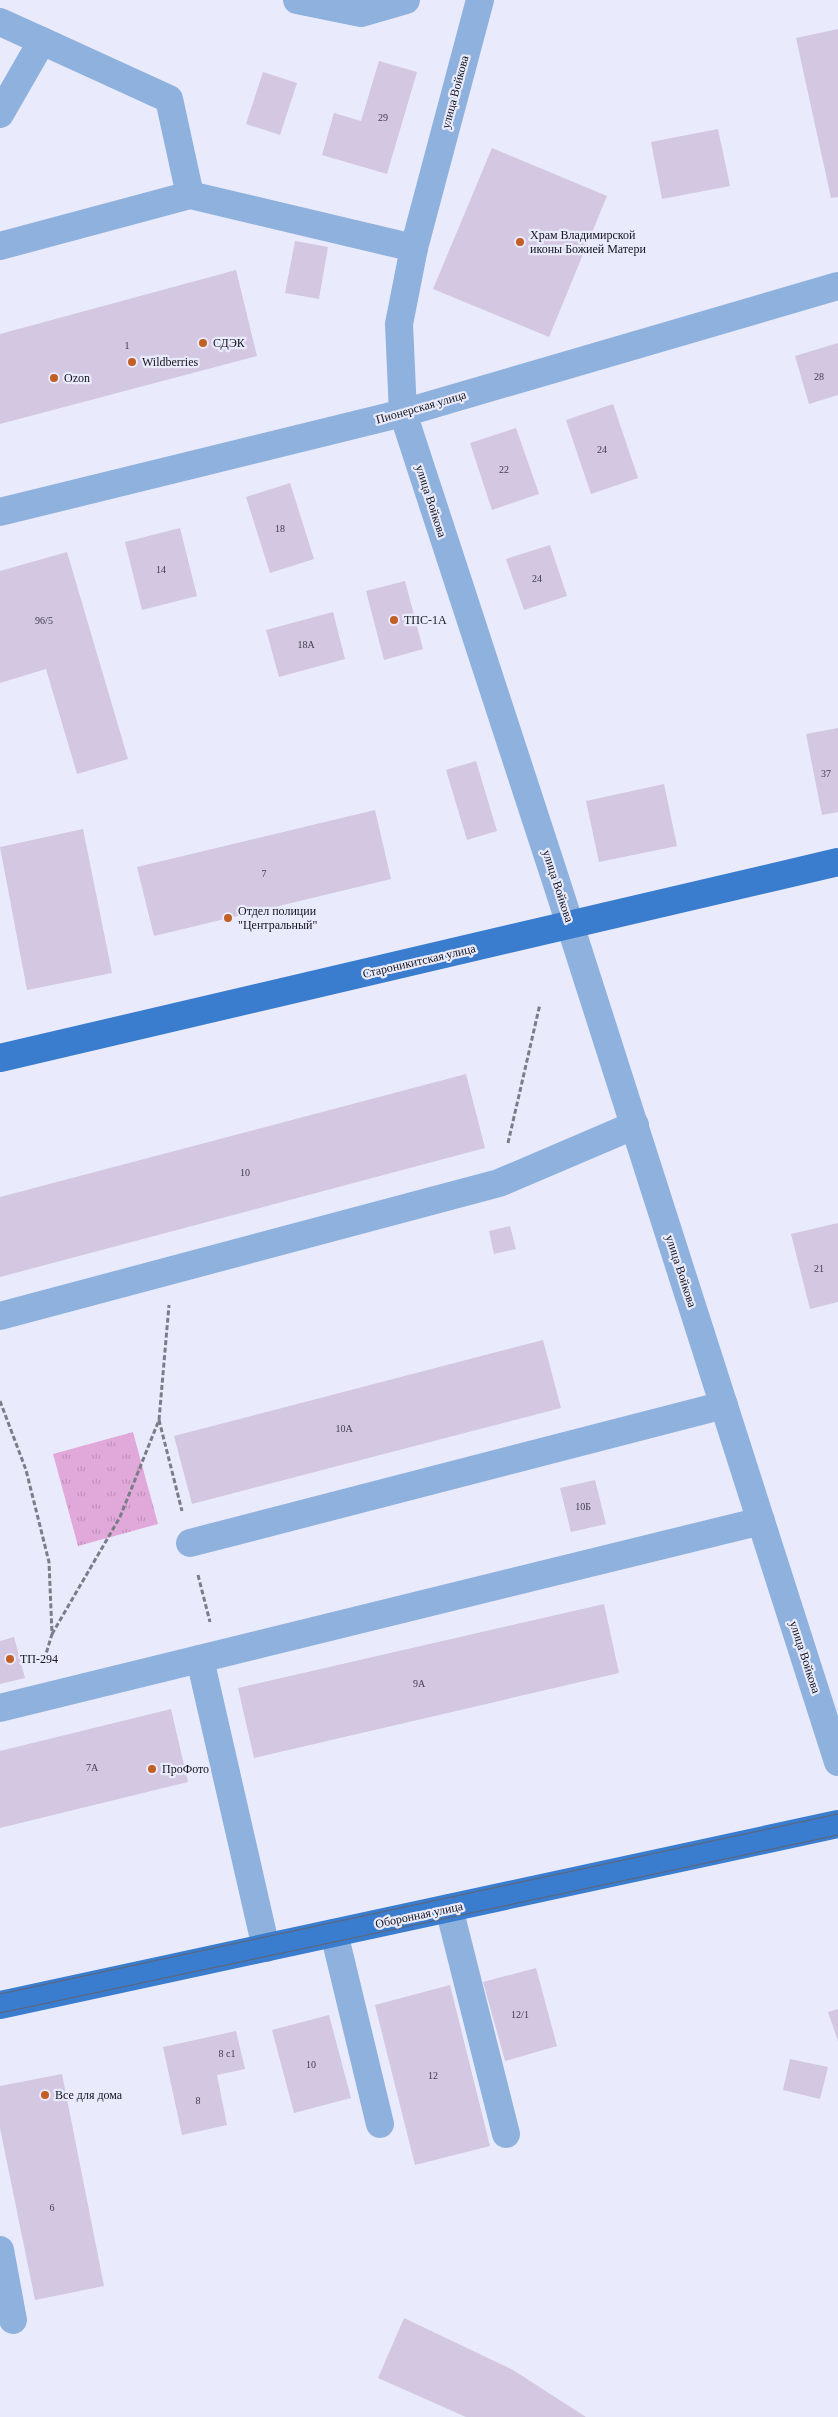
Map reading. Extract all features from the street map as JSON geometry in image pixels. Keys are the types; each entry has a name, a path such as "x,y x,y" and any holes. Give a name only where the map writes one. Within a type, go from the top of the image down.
{"main road":[{"name":"Староникитская улица","path":"0,1058 571,926 838,862"},
{"name":"Оборонная улица","path":"0,2006 838,1824"}],"street":[{"path":"297,0 361,13 406,0"},
{"name":"улица Войкова","path":"477,0 414,248 399,324 403,413 571,926 838,1762"},
{"path":"0,22 169,99 190,195"},
{"path":"0,114 42,41"},
{"path":"0,246 190,195 414,248"},
{"name":"Пионерская улица","path":"0,512 403,413 838,286"},
{"path":"0,1316 498,1183 634,1124"},
{"path":"190,1542 724,1405"},
{"path":"0,1708 761,1521"},
{"path":"200,1659 266,1948"},
{"path":"449,1908 506,2134"},
{"path":"334,1933 380,2124"},
{"path":"0,2250 13,2320"}],"path":[{"path":"498,1183 540,1004"},
{"path":"42,1668 52,1634 120,1517 159,1420 172,1270"},
{"path":"0,1401 26,1470 49,1562 52,1634"}],"green space":[{"path":"133,1432 158,1524 78,1546 53,1454"}],"building":[{"path":"838,29 838,197 831,198 796,38"},
{"path":"379,61 417,72 387,174 322,155 334,113 361,121"},
{"path":"263,72 297,83 280,135 246,124"},
{"path":"718,129 730,186 662,199 651,142"},
{"name":"Храм Владимирской иконы Божией Матери","path":"492,148 607,196 549,337 433,289"},
{"path":"295,241 328,247 319,299 285,293"},
{"path":"236,270 257,356 0,424 0,334"},
{"path":"838,343 838,395 809,404 795,356"},
{"path":"613,404 638,478 591,494 566,420"},
{"path":"516,428 539,494 492,510 470,443"},
{"path":"290,483 314,559 270,573 246,497"},
{"path":"180,528 197,596 142,610 125,542"},
{"path":"550,545 567,596 524,610 506,559"},
{"path":"67,552 128,759 77,774 46,669 0,683 0,571"},
{"name":"ТПС-1А","path":"405,581 423,649 384,660 366,591"},
{"path":"333,612 345,659 279,677 266,630"},
{"path":"838,728 838,812 822,815 806,734"},
{"path":"476,761 497,831 467,840 446,770"},
{"path":"664,784 677,846 599,862 586,801"},
{"path":"375,810 391,879 154,936 137,867"},
{"path":"83,829 112,973 27,990 0,847"},
{"path":"466,1074 485,1148 0,1277 0,1197"},
{"path":"838,1223 838,1302 810,1309 791,1234"},
{"path":"510,1226 516,1249 494,1254 489,1231"},
{"path":"543,1340 561,1408 192,1504 174,1436"},
{"path":"595,1480 606,1524 571,1532 560,1488"},
{"path":"604,1604 619,1673 254,1758 238,1688"},
{"name":"ТП-294","path":"14,1637 25,1678 0,1684 0,1641"},
{"path":"171,1709 188,1782 0,1828 0,1751"},
{"path":"536,1968 557,2046 505,2061 483,1982"},
{"path":"450,1985 490,2146 415,2165 375,2005"},
{"path":"838,2009 838,2041 828,2012"},
{"path":"329,2015 351,2098 294,2113 272,2030"},
{"path":"236,2031 245,2069 217,2075 227,2125 182,2135 163,2047"},
{"path":"790,2059 828,2067 820,2099 783,2090"},
{"path":"62,2074 104,2286 35,2300 0,2128 0,2086"},
{"path":"404,2318 513,2370 586,2417 466,2417 378,2378"}],"tram line":[{"path":"0,1994 838,1814"},
{"path":"0,2013 838,1835"}],"place":[{"name":"Храм Владимирской иконы Божией Матери","path":"520,242"},
{"name":"СДЭК","path":"203,343"},
{"name":"Wildberries","path":"132,362"},
{"name":"Ozon","path":"54,378"},
{"name":"ТПС-1А","path":"394,620"},
{"name":"Отдел полиции \"Центральный\"","path":"228,918"},
{"name":"ТП-294","path":"10,1659"},
{"name":"ПроФото","path":"152,1769"},
{"name":"Все для дома","path":"45,2095"}]}
